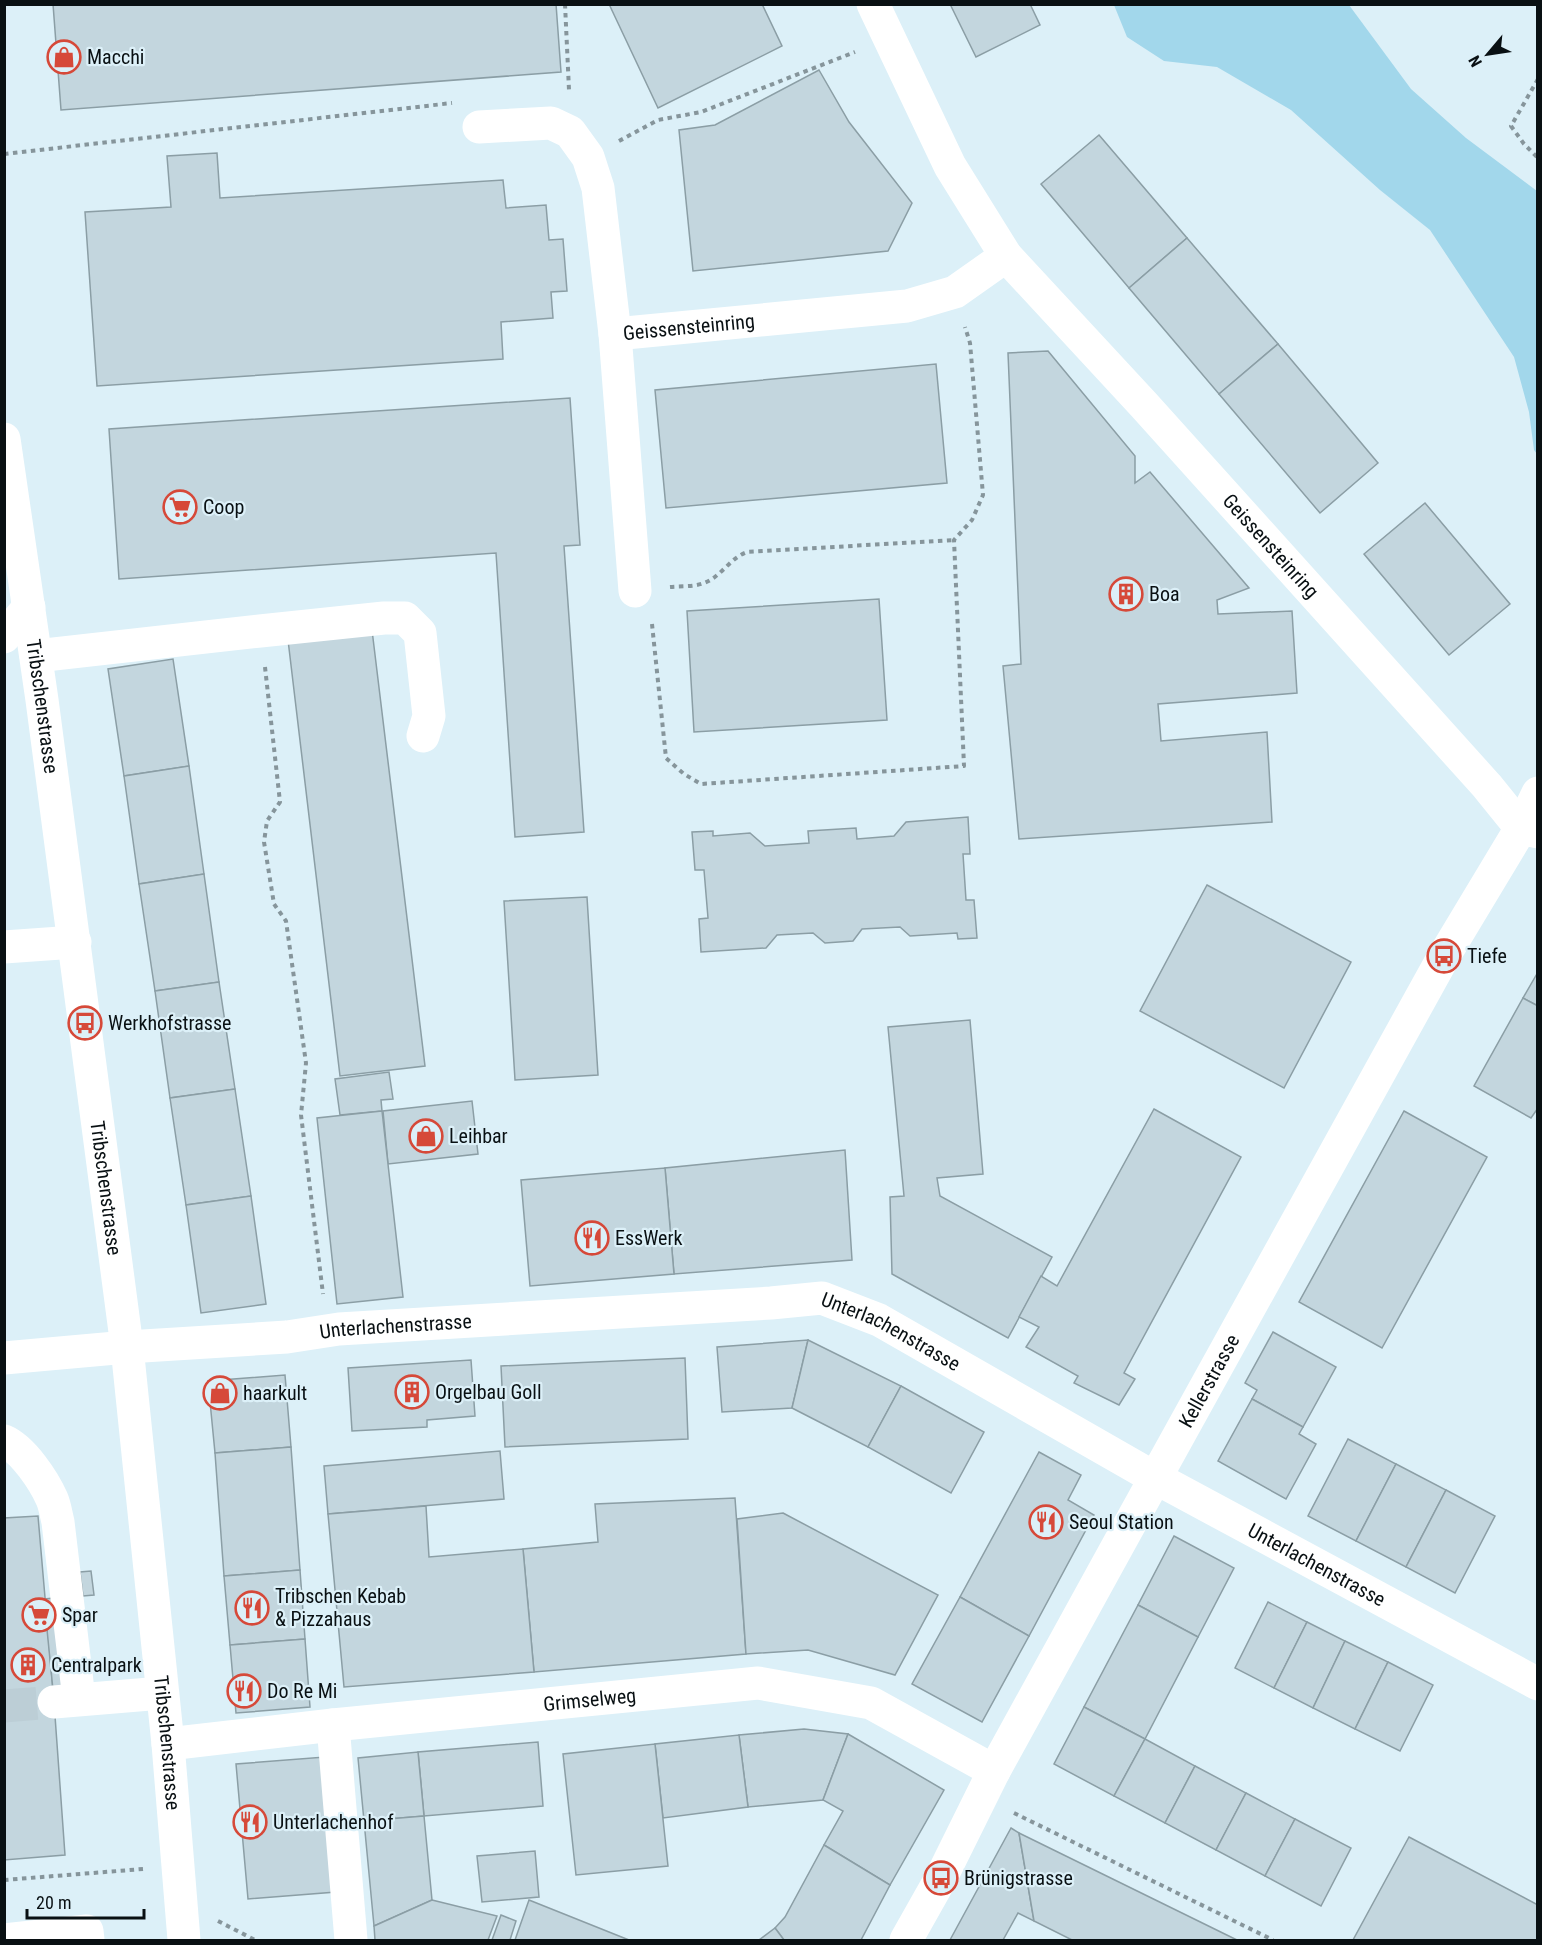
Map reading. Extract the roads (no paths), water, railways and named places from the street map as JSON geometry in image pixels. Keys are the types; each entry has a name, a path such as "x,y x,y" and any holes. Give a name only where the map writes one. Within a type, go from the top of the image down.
{"street":[{"name":"Geissensteinring","path":"873,4 950,166 1006,255 1529,830"},
{"path":"469,115 551,123 570,132 588,157 598,188 615,334"},
{"name":"Geissensteinring","path":"648,590 615,334 907,306 955,292 1006,255"},
{"name":"Tribschenstrasse","path":"4,439 75,942 127,1347 168,1744 184,1941"},
{"path":"4,637 29,607"},
{"path":"36,656 384,618 405,618 420,633 429,716 423,736"},
{"name":"Kellerstrasse","path":"906,1941 941,1878 987,1784 1444,956 1529,830 1538,793"},
{"path":"4,947 75,942"},
{"name":"Unterlachenstrasse","path":"127,1347 287,1337 327,1330 760,1304 822,1298 879,1320 1156,1478 1538,1684"},
{"path":"4,1358 127,1347"},
{"path":"4,1441 24,1457 39,1476 52,1500 58,1522 67,1701 162,1693"},
{"name":"Grimselweg","path":"168,1744 333,1725 758,1683 871,1703 987,1784"},
{"path":"333,1725 351,1941"},
{"path":"4,1940 87,1931 88,1941"}],"tunnel":[{"path":"4,1706 54,1702"}],"place":[{"name":"Macchi","path":"64,57"},
{"name":"Coop","path":"180,507"},
{"name":"Boa","path":"1126,594"},
{"name":"Tiefe","path":"1444,956"},
{"name":"Werkhofstrasse","path":"85,1023"},
{"name":"Leihbar","path":"426,1136"},
{"name":"EssWerk","path":"592,1238"},
{"name":"Orgelbau Goll","path":"412,1392"},
{"name":"haarkult","path":"220,1393"},
{"name":"Seoul Station","path":"1046,1522"},
{"name":"Tribschen Kebab & Pizzahaus","path":"252,1608"},
{"name":"Spar","path":"39,1615"},
{"name":"Centralpark","path":"28,1665"},
{"name":"Do Re Mi","path":"244,1691"},
{"name":"Unterlachenhof","path":"250,1822"},
{"name":"Brünigstrasse","path":"941,1878"}]}
